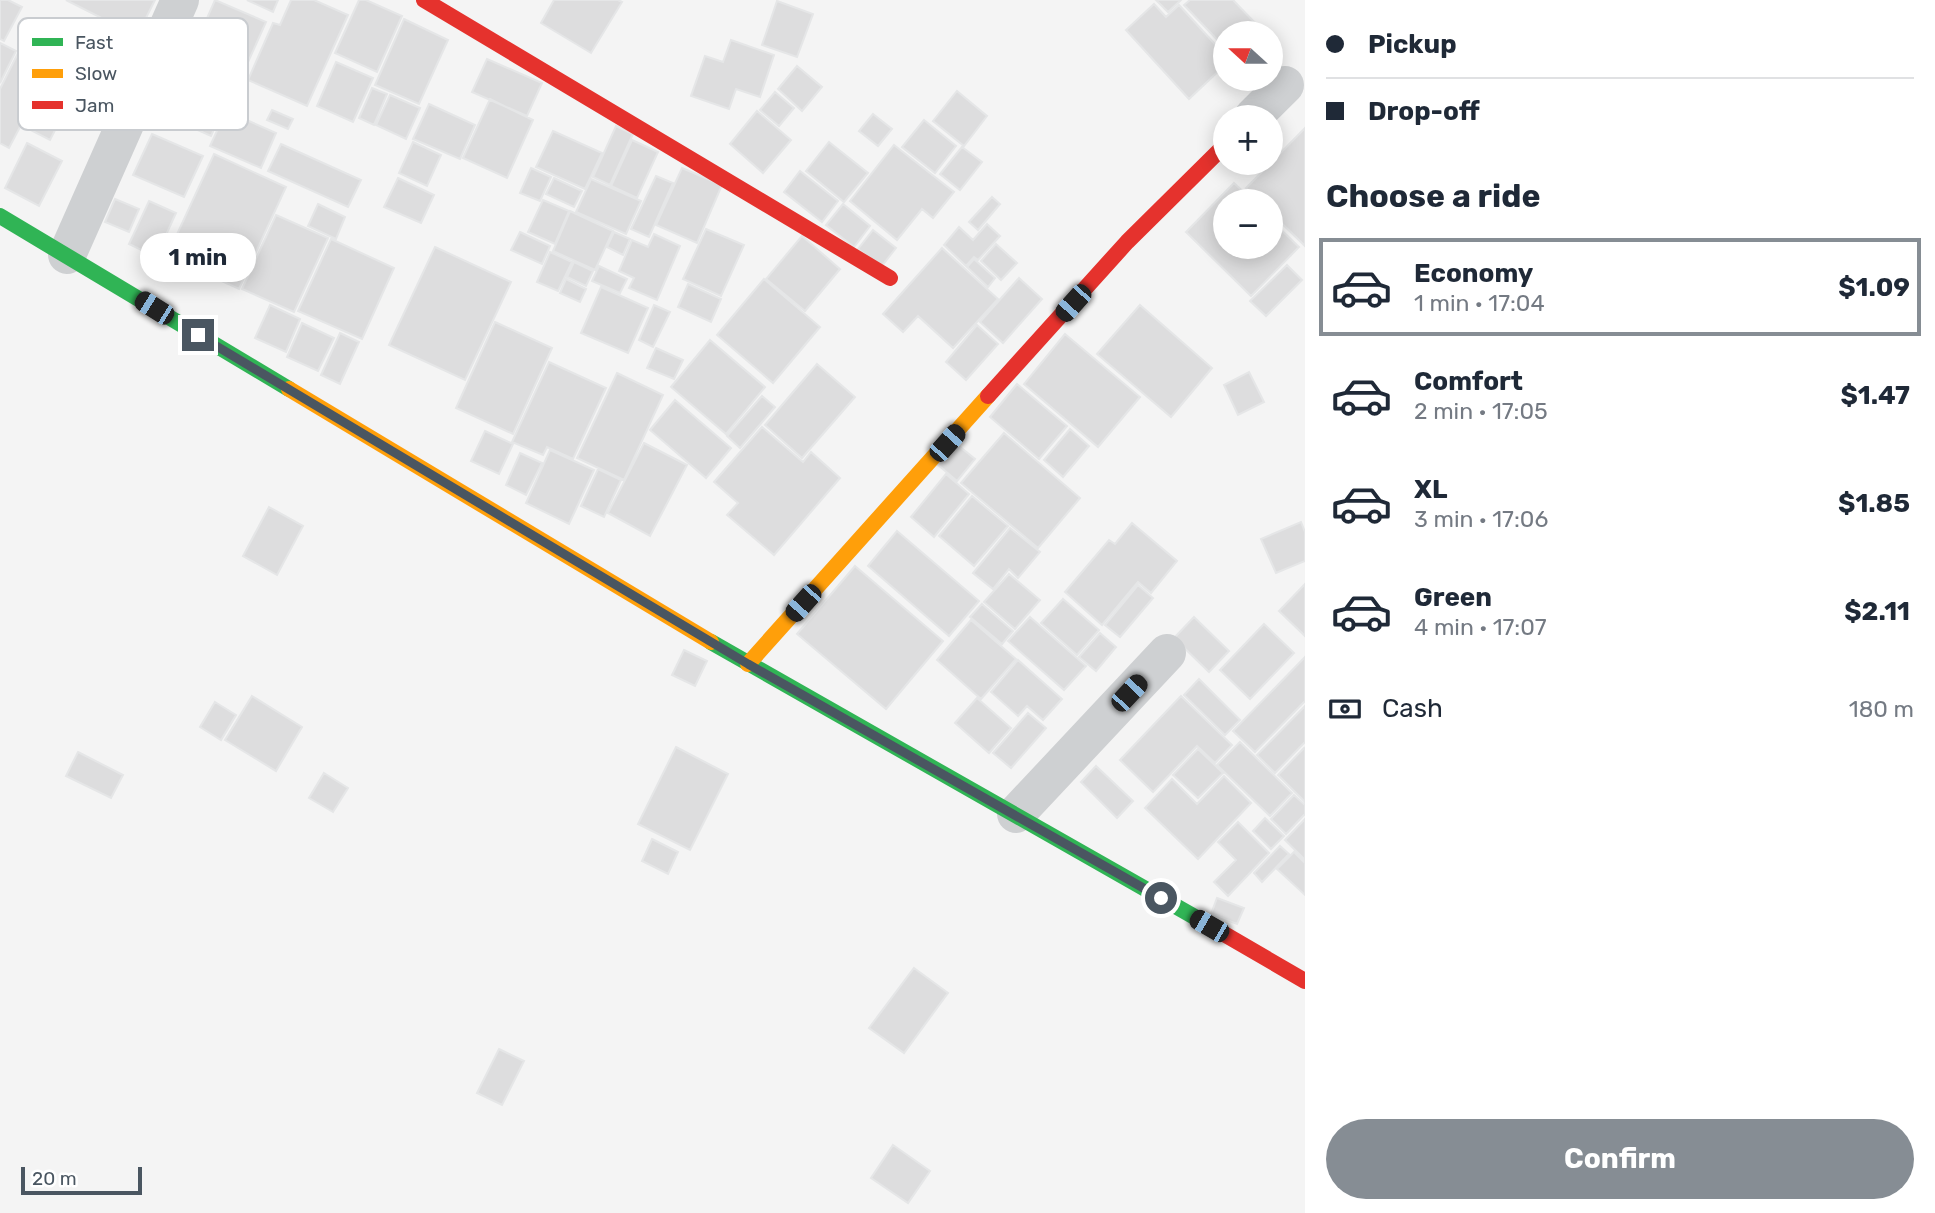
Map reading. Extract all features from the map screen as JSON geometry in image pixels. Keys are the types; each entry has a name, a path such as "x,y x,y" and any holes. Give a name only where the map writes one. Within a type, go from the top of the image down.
{"street":[{"path":"172,18 180,0"},
{"path":"424,0 890,278"},
{"path":"1265,105 1285,85"},
{"path":"66,255 122,130"},
{"path":"748,664 1127,242 1213,157"},
{"path":"0,216 748,664 1016,814 1305,981"},
{"path":"1016,814 1167,653"}],"building":[{"path":"0,0 8,0 22,7 4,41 0,39"},
{"path":"66,0 155,0 146,18 102,18"},
{"path":"215,0 266,22 248,62 248,18 207,18"},
{"path":"247,0 278,0 273,12"},
{"path":"291,0 314,0 348,15 307,106 248,80 273,23 280,25"},
{"path":"359,0 366,0 402,16 377,72 335,53"},
{"path":"554,0 622,2 591,53 541,23"},
{"path":"1156,0 1181,0 1168,12"},
{"path":"1190,0 1233,0 1253,21 1213,21 1213,35 1184,5"},
{"path":"777,1 813,14 797,57 762,45"},
{"path":"1154,4 1166,17 1179,5 1213,42 1213,76 1189,99 1126,30"},
{"path":"404,19 448,40 419,104 375,85"},
{"path":"731,40 774,55 760,97 736,89 729,109 691,96 705,56 723,62"},
{"path":"0,43 16,51 0,83"},
{"path":"18,53 18,130 9,148 0,143 0,89"},
{"path":"487,59 542,83 527,116 472,92"},
{"path":"336,62 373,78 353,122 317,106"},
{"path":"797,66 822,87 802,111 778,89"},
{"path":"372,88 387,94 374,125 359,118"},
{"path":"957,91 987,116 964,146 933,121"},
{"path":"775,92 794,108 779,126 760,110"},
{"path":"390,95 420,108 406,139 376,125"},
{"path":"490,99 533,120 507,178 463,158"},
{"path":"429,104 475,125 460,159 413,139"},
{"path":"272,110 293,119 288,129 267,120"},
{"path":"757,111 791,140 763,173 730,144"},
{"path":"873,114 892,129 878,146 859,131"},
{"path":"924,120 956,146 935,173 902,147"},
{"path":"248,121 276,133 261,168 210,146 217,130 248,130"},
{"path":"616,126 633,134 610,185 593,177"},
{"path":"1305,128 1305,246 1283,225 1283,189 1246,188 1259,175 1283,175 1283,150"},
{"path":"31,130 55,130 50,140"},
{"path":"198,130 214,130 211,136"},
{"path":"553,131 602,153 585,189 536,167"},
{"path":"152,134 203,156 184,197 133,175"},
{"path":"632,140 658,152 637,198 611,186"},
{"path":"413,142 441,155 427,186 399,173"},
{"path":"829,142 868,173 844,202 806,171"},
{"path":"27,143 62,161 39,206 5,188"},
{"path":"281,144 361,180 348,207 268,171"},
{"path":"894,145 954,192 933,218 922,209 897,240 850,201"},
{"path":"962,147 982,162 960,190 940,174"},
{"path":"214,154 286,187 239,289 167,256"},
{"path":"531,168 551,177 540,201 520,193"},
{"path":"682,168 722,185 697,243 656,225"},
{"path":"800,171 838,201 822,222 784,192"},
{"path":"656,176 673,183 649,237 631,229"},
{"path":"398,178 434,195 421,223 384,207"},
{"path":"554,178 582,191 574,207 546,194"},
{"path":"591,179 641,201 626,234 576,212"},
{"path":"1234,183 1240,189 1228,189"},
{"path":"992,197 1000,204 978,230 969,222"},
{"path":"115,199 139,209 129,232 105,222"},
{"path":"543,200 569,211 555,244 528,232"},
{"path":"149,201 176,213 156,257 129,244"},
{"path":"318,204 345,217 336,239 308,226"},
{"path":"843,204 870,226 854,247 826,225"},
{"path":"1213,204 1213,259 1186,232"},
{"path":"570,211 613,231 595,270 553,251"},
{"path":"276,215 328,238 294,312 242,289"},
{"path":"987,224 1000,236 978,260 974,257 966,266 944,245 959,227 973,240"},
{"path":"706,229 744,245 721,296 683,279"},
{"path":"873,230 896,248 881,267 858,249"},
{"path":"520,232 550,246 542,264 511,250"},
{"path":"614,232 630,239 623,255 607,247"},
{"path":"1283,232 1299,247 1251,296 1213,259 1283,259"},
{"path":"654,234 680,246 657,300 629,288 634,278 619,271 632,240 648,247"},
{"path":"802,236 840,269 805,311 766,279"},
{"path":"331,239 394,268 362,339 298,311"},
{"path":"996,244 1017,263 1001,280 981,261"},
{"path":"435,247 511,282 465,380 389,345"},
{"path":"942,248 998,299 953,348 918,316 903,332 883,314"},
{"path":"550,252 572,262 558,291 537,282"},
{"path":"974,259 995,278 988,287 967,267"},
{"path":"574,262 593,271 586,286 567,277"},
{"path":"1287,265 1302,280 1266,316 1250,301"},
{"path":"599,266 627,279 620,293 592,281"},
{"path":"1019,278 1042,299 1003,343 980,322"},
{"path":"566,279 586,289 580,302 560,293"},
{"path":"764,279 820,327 773,383 717,335"},
{"path":"688,284 721,299 711,322 678,307"},
{"path":"601,287 648,308 628,353 581,333"},
{"path":"270,305 300,319 286,352 255,338"},
{"path":"654,305 670,312 653,347 639,340"},
{"path":"1140,305 1212,368 1171,417 1097,354"},
{"path":"495,322 552,348 513,434 456,408"},
{"path":"302,323 334,338 318,371 287,357"},
{"path":"977,325 998,344 966,380 946,362"},
{"path":"340,333 359,342 340,384 321,375"},
{"path":"1065,334 1140,397 1098,447 1024,384"},
{"path":"710,340 765,387 726,434 671,387"},
{"path":"656,348 683,360 674,379 647,368"},
{"path":"549,362 606,388 573,459 547,447 543,455 512,442"},
{"path":"817,364 855,397 802,458 765,425"},
{"path":"1249,372 1264,402 1238,415 1224,385"},
{"path":"617,373 663,395 624,480 577,458"},
{"path":"1017,384 1067,426 1039,459 990,417"},
{"path":"762,396 775,407 740,448 727,436"},
{"path":"675,400 731,448 706,478 650,430"},
{"path":"762,427 803,462 811,452 840,478 774,555 727,515 738,503 714,482"},
{"path":"1070,429 1089,446 1063,477 1044,460"},
{"path":"485,431 513,444 499,474 471,461"},
{"path":"1004,433 1080,498 1038,548 961,483"},
{"path":"954,442 975,459 957,481 937,464"},
{"path":"644,443 687,465 650,536 608,513"},
{"path":"550,450 594,470 569,524 526,503"},
{"path":"520,453 542,463 526,495 506,485"},
{"path":"598,469 621,480 604,517 581,506"},
{"path":"946,474 969,494 934,537 911,517"},
{"path":"972,496 1008,526 974,566 939,536"},
{"path":"269,507 303,526 277,575 243,556"},
{"path":"1301,522 1305,532 1305,561 1276,573 1261,539"},
{"path":"1132,523 1177,561 1151,593 1138,582 1102,625 1065,592 1109,540 1115,544"},
{"path":"1010,528 1040,552 1018,578 1009,569 993,589 973,573"},
{"path":"897,531 979,601 949,636 868,566"},
{"path":"855,566 943,641 886,709 797,634"},
{"path":"1009,574 1040,600 1015,629 984,602"},
{"path":"1305,584 1305,636 1279,611"},
{"path":"1138,585 1153,598 1120,637 1105,625"},
{"path":"1063,599 1099,630 1077,655 1041,623"},
{"path":"982,604 1013,631 1002,644 970,617"},
{"path":"1030,617 1086,666 1064,690 1008,641"},
{"path":"1194,617 1229,651 1209,672 1174,638"},
{"path":"971,620 1016,659 981,699 937,660"},
{"path":"1264,624 1294,653 1250,699 1220,670"},
{"path":"1100,633 1116,647 1096,671 1079,657"},
{"path":"684,650 707,661 695,686 672,675"},
{"path":"1305,657 1305,701 1255,752 1233,731"},
{"path":"1018,660 1062,699 1043,720 1027,706 1018,716 991,692"},
{"path":"1199,679 1240,720 1225,735 1184,695"},
{"path":"252,696 302,727 276,771 225,740"},
{"path":"1181,696 1232,745 1215,763 1197,746 1153,792 1120,760"},
{"path":"977,698 1011,728 989,753 955,723"},
{"path":"215,702 236,715 221,740 200,727"},
{"path":"1305,706 1305,742 1275,773 1257,755"},
{"path":"1028,713 1046,728 1011,768 993,753"},
{"path":"1240,742 1292,793 1270,816 1217,765"},
{"path":"676,747 728,774 690,850 638,824"},
{"path":"1304,748 1305,750 1305,802 1278,775"},
{"path":"1198,749 1223,773 1198,798 1173,775"},
{"path":"78,752 123,775 111,798 66,776"},
{"path":"1096,766 1133,801 1117,818 1081,782"},
{"path":"324,773 348,788 333,812 309,798"},
{"path":"1224,776 1251,803 1198,859 1145,808 1172,779 1197,804"},
{"path":"1294,795 1305,805 1305,814 1286,834 1271,819"},
{"path":"1265,818 1284,836 1271,849 1253,831"},
{"path":"1305,819 1305,860 1285,840"},
{"path":"1238,822 1269,853 1228,896 1214,882 1236,860 1218,842"},
{"path":"652,839 678,852 668,874 642,861"},
{"path":"1280,846 1289,854 1262,882 1254,873"},
{"path":"1294,852 1305,863 1305,895 1277,869"},
{"path":"1217,898 1244,908 1237,924 1211,914"},
{"path":"914,968 948,993 904,1053 869,1028"},
{"path":"499,1049 524,1061 502,1105 477,1093"},
{"path":"893,1145 930,1171 908,1203 871,1178"}],"traffic: fast":[{"path":"0,216 289,389"},
{"path":"711,642 1200,920"}],"traffic: slow":[{"path":"289,389 711,642"},
{"path":"748,664 988,396"}],"traffic: jam":[{"path":"424,0 890,278"},
{"path":"988,396 1127,242 1213,157"},
{"path":"1200,920 1305,981"}],"route":[{"path":"198,335 748,664 1161,898"}]}
